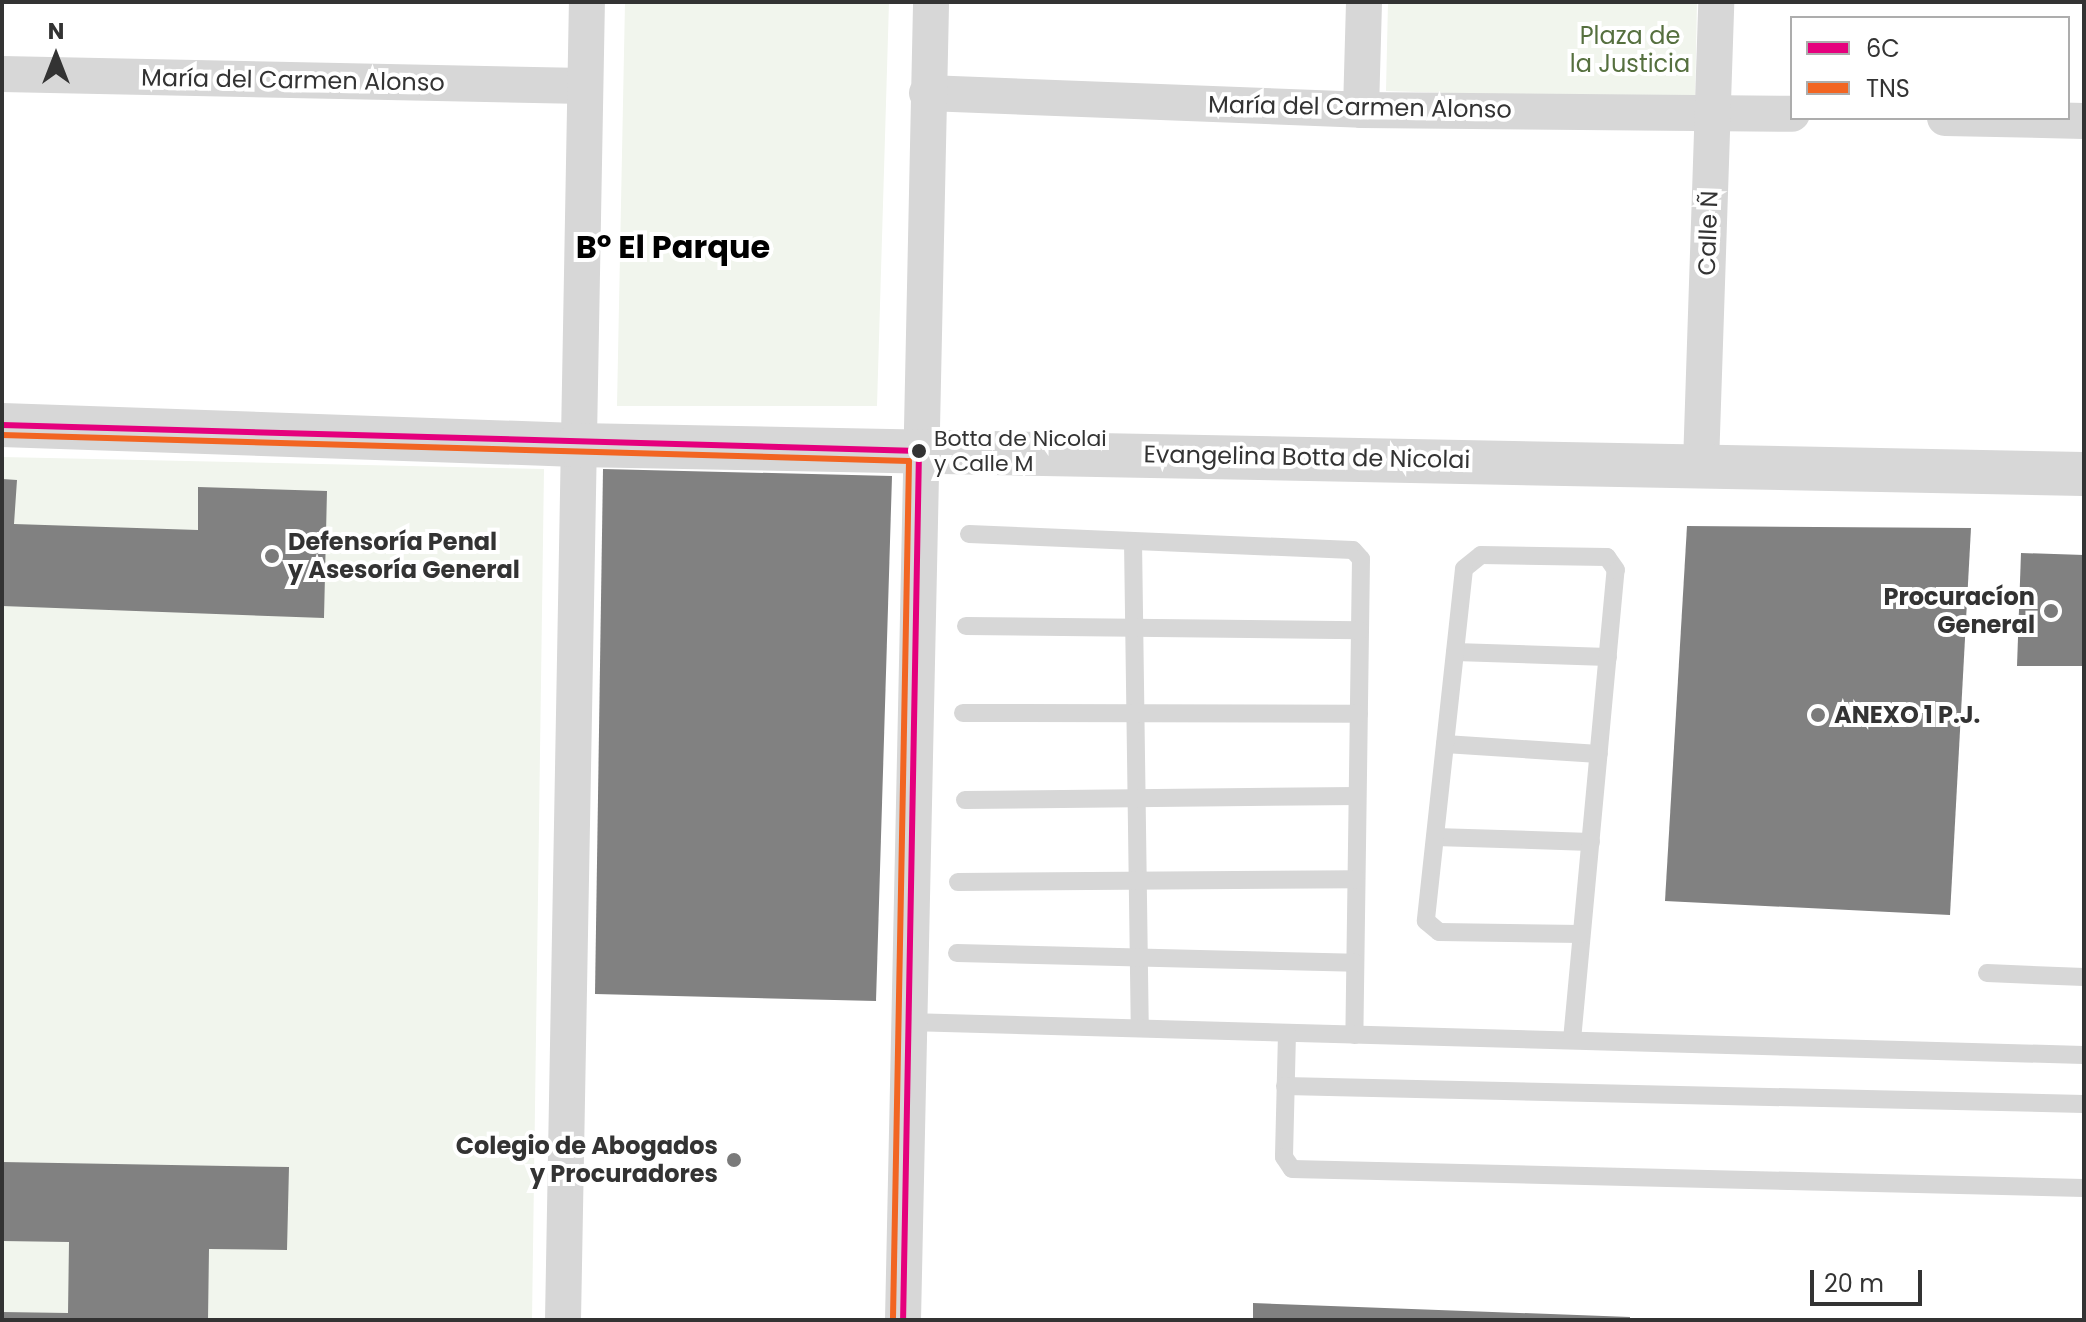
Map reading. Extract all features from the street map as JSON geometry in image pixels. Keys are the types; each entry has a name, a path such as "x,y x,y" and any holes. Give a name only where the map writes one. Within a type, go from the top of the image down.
{"street":[{"path":"563,1320 587,2"},
{"path":"903,1320 919,451 931,2"},
{"path":"1361,110 1364,2"},
{"name":"Calle Ñ","path":"1701,464 1716,2"},
{"name":"María del Carmen Alonso","path":"2,74 585,86"},
{"name":"María del Carmen Alonso","path":"927,93 1361,110 1790,114"},
{"path":"2038,120 2084,121"},
{"name":"Evangelina Botta de Nicolai","path":"2,425 577,445 1701,464 2084,474"}],"lane":[{"path":"969,534 1353,550 1361,559 1354,1035"},
{"path":"1133,541 1140,1028"},
{"path":"1572,1040 1616,570 1607,557 1481,555 1464,569 1426,921 1439,932 1581,934"},
{"path":"966,626 1360,630"},
{"path":"1455,652 1608,657"},
{"path":"963,713 1359,714"},
{"path":"1445,744 1599,754"},
{"path":"965,800 1357,796"},
{"path":"1435,837 1591,842"},
{"path":"958,882 1356,879"},
{"path":"957,953 1355,963"},
{"path":"1987,973 2084,977"},
{"path":"908,1022 2084,1055"},
{"path":"1287,1033 1284,1157 1292,1169 2084,1188"},
{"path":"1285,1086 2084,1104"}],"green space":[{"path":"625,2 889,2 877,406 617,406"},
{"name":"Plaza de la Justicia","path":"1388,2 1697,2 1695,101 1386,91"},
{"path":"2,457 544,469 532,1320 2,1320"}],"building":[{"path":"603,469 892,476 876,1001 595,994"},
{"path":"2,479 17,480 14,524 198,530 198,487 327,491 324,618 2,606"},
{"name":"ANEXO 1 P.J.","path":"1687,526 1971,528 1950,915 1665,901"},
{"name":"Procuracíon General","path":"2021,553 2084,555 2084,666 2017,666"},
{"path":"2,1162 289,1167 287,1250 209,1249 208,1320 2,1320 2,1312 68,1313 69,1242 2,1241"},
{"path":"1253,1303 1630,1317 1630,1320 1253,1320"}],"transit line":[{"name":"6C","path":"2,425 919,451 903,1320"},
{"name":"TNS","path":"2,435 909,461 893,1320"}],"place":[{"name":"Botta de Nicolai y Calle M","path":"919,451"},
{"name":"Defensoría Penal y Asesoría General","path":"272,556"},
{"name":"Procuracíon General","path":"2051,611"},
{"name":"ANEXO 1 P.J.","path":"1818,715"},
{"name":"Colegio de Abogados y Procuradores","path":"734,1160"}],"district":[{"name":"Bº El Parque","path":"673,247"}]}
